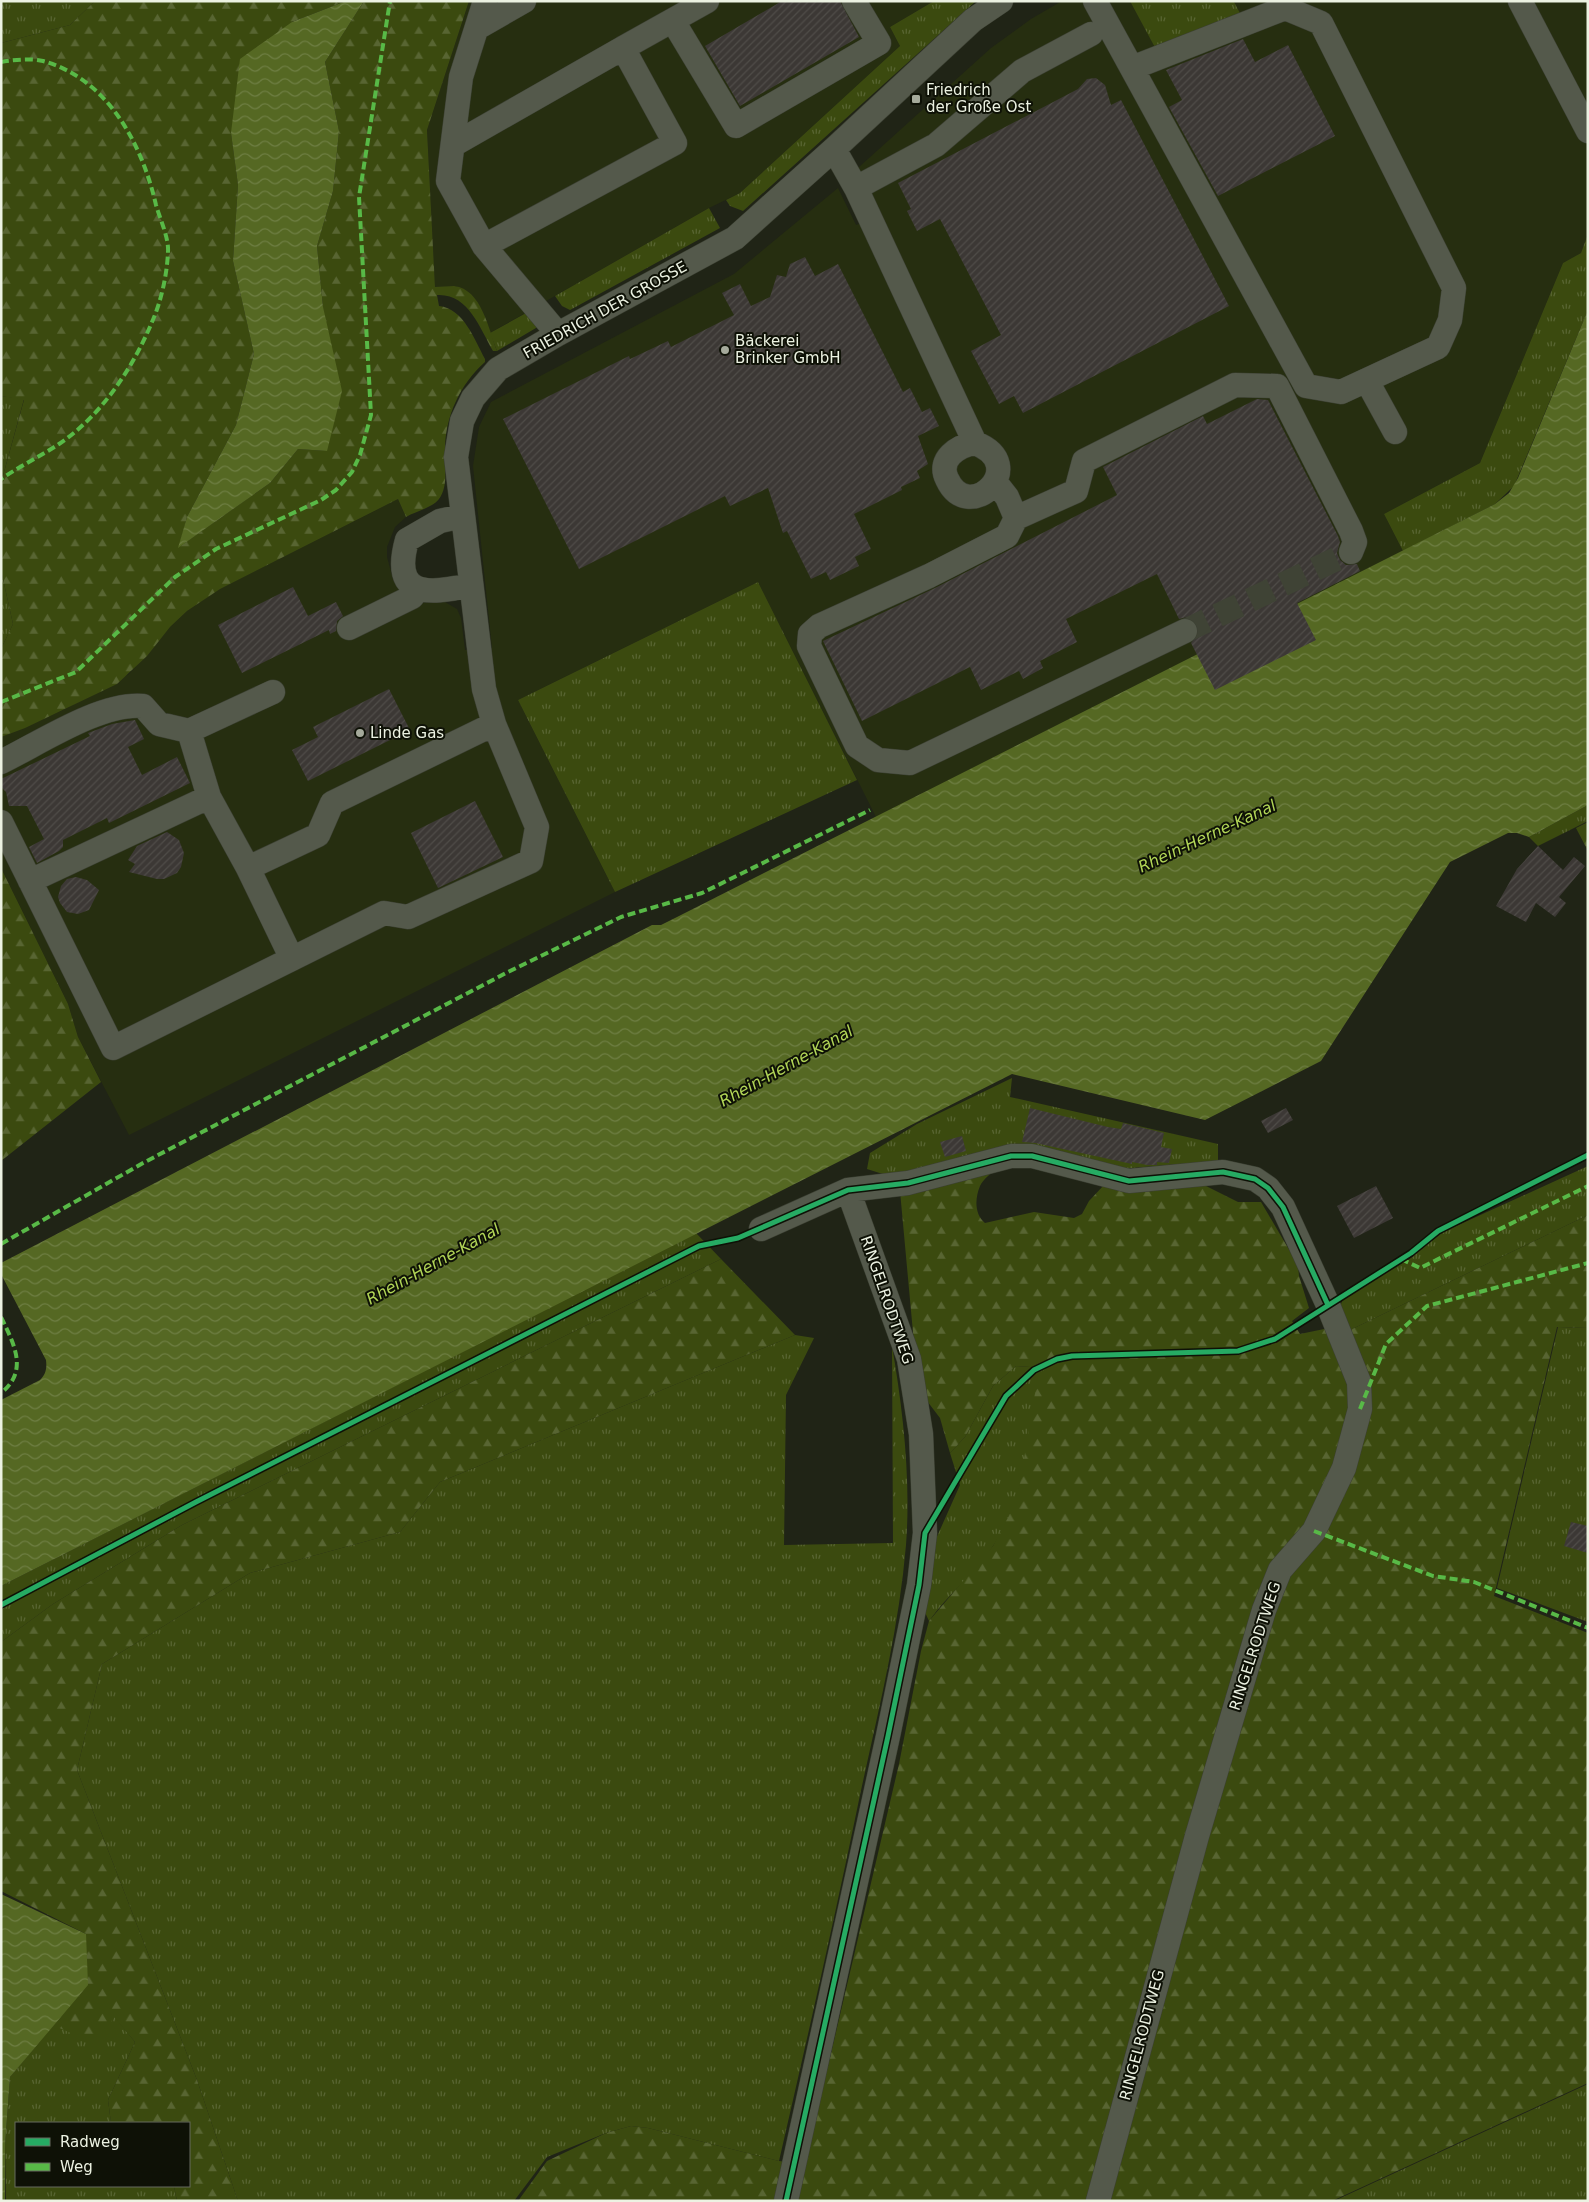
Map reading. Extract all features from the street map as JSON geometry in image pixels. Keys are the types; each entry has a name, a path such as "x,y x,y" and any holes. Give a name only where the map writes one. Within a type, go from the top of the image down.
{"street":[{"path":"485,1 461,77 448,181 484,246 558,334"},
{"path":"477,28 524,1"},
{"path":"453,145 708,1"},
{"path":"673,20 736,126 879,43 854,1"},
{"name":"FRIEDRICH DER GROSSE","path":"292,958 384,913 408,917 531,861 537,826 494,724 484,689 478,650 456,458 462,420 473,398 498,370 558,334 736,238 973,20 1001,1"},
{"path":"1095,1 1306,386 1342,392 1438,347 1450,320 1454,288 1321,24 1285,8 1132,68"},
{"path":"1520,1 1588,130"},
{"path":"856,188 936,145 1022,71 1091,34"},
{"path":"484,246 675,143 624,48"},
{"path":"834,149 856,188 975,444"},
{"path":"1367,380 1395,432"},
{"path":"1186,631 910,764 878,760 857,746 809,646 810,634 820,626 930,576 1007,536 1016,518 1076,491 1084,461 1235,385 1277,386 1351,531 1355,542 1351,552"},
{"path":"975,444 987,448 996,458 998,470 996,483 987,492 975,497 962,495 952,488 946,477 946,464 952,452 962,445 975,444"},
{"path":"996,483 1007,498 1016,518"},
{"path":"462,516 440,521 407,540 401,561 403,575 418,589 429,592 470,585"},
{"path":"349,628 412,597 418,589"},
{"path":"1,762 103,710 129,704 143,706 159,724 189,732 274,692"},
{"path":"248,868 318,835 332,803 494,724"},
{"path":"1,822 113,1048 292,958 248,868 209,797 189,732"},
{"path":"30,881 209,797"},
{"name":"RINGELRODTWEG","path":"761,1229 848,1190 908,1183 1010,1156 1032,1156 1129,1182 1223,1172 1255,1179 1268,1188 1283,1207 1328,1305 1359,1382 1360,1409 1344,1468 1314,1532 1280,1570 1264,1610 1197,1836 1098,2201"},
{"name":"RINGELRODTWEG","path":"786,2201 890,1726 919,1585 925,1533 921,1434 910,1359 848,1190"}],"shaded area":[{"path":"469,1 934,1 890,27 900,46 740,193 709,208 490,333 480,307 456,286 435,288 427,130"},
{"path":"1062,1 1588,1 1588,234 1581,253 1563,263 1480,463 1384,514 1403,551 876,817 758,582 518,700 615,892 129,1135 78,1037 68,1004 1,868 1,737 63,710 129,674 170,627 187,611 219,589 398,499 406,517 395,527 387,547 387,557 393,579 399,587 423,602 445,602 457,609 461,618 465,650 492,648 473,466 479,427 491,402 734,274 838,188 856,225 881,215 858,168 991,48 1031,19"}],"green space":[{"path":"1,1 95,1 70,25 1,43"},
{"path":"95,1 346,1 292,22 231,133 238,185 233,261 254,354 236,425 187,517 179,547 270,483 298,449 327,451 323,307 317,246 333,191 339,131 325,62 364,1 469,1 427,130 435,287 454,286 464,289 471,295 483,312 497,351 493,351 478,323 465,306 448,296 437,295 439,306 448,308 462,319 472,334 485,362 468,380 451,413 446,438 444,488 436,502 406,517 398,499 220,589 187,611 170,627 147,656 117,684 25,728 1,737 1,649 13,624 1,570 1,483 24,400 1,396 1,43 70,25"},
{"path":"934,1 976,1 743,211 730,206 726,200 740,193 900,46 890,27"},
{"path":"1130,1 1236,1 1234,2 1241,15 1158,53"},
{"path":"709,208 720,228 570,310 562,306 555,296"},
{"path":"1588,234 1588,310 1514,486 1495,504 1403,551 1384,514 1480,463 1563,263 1581,253"},
{"path":"526,313 541,325 497,351 490,333"},
{"path":"1,396 24,399 1,483"},
{"path":"1,570 13,624 1,649"},
{"path":"758,582 857,780 615,892 518,700"},
{"path":"1588,805 1588,821 1538,846 1529,837"},
{"path":"1588,822 1588,851 1576,828"},
{"path":"1,868 68,1004 78,1037 101,1082 1,1161"},
{"path":"1012,1078 1010,1097 1218,1144 1218,1161 1119,1169 1014,1145 935,1167 886,1175 867,1169 870,1153 917,1124"},
{"path":"1588,1166 1588,1215 1346,1332 1338,1311 1344,1297 1409,1259 1443,1232"},
{"path":"997,1168 981,1183 978,1191 977,1211 985,1223 1034,1212 1074,1218 1082,1214 1089,1201 1104,1185 1196,1181 1238,1202 1261,1202 1298,1265 1299,1276 1309,1308 1292,1321 1300,1334 1329,1328 1346,1332 1588,1215 1588,1328 1557,1327 1494,1596 1588,1633 1588,2083 1332,2201 518,2201 547,2161 606,2133 631,2126 648,2128 779,2161 805,2164 899,1764 921,1651 929,1621 993,1546 1008,1517 1020,1483 1037,1381 1045,1368 1016,1366 993,1386 965,1437 950,1453 940,1418 924,1397 915,1354 900,1191"},
{"path":"696,1233 721,1259 182,1525 53,1604 1,1642 1,1586"},
{"path":"721,1259 795,1335 440,1482 400,1532 250,1573 102,1664 77,1770 197,2080 238,2201 177,2201 174,2187 190,2187 190,2122 111,2122 108,2100 135,2042 114,2017 97,2045 53,2025 85,1985 86,1934 1,1891 1,1642 53,1604 182,1525"},
{"path":"1558,1327 1588,1328 1588,1622 1497,1588"},
{"path":"795,1335 814,1338 786,1395 784,1545 893,1543 892,1346 900,1395 905,1445 907,1520 903,1576 887,1670 831,1932 779,2161 648,2128 631,2126 606,2133 547,2157 514,2201 238,2201 197,2080 77,1770 102,1664 250,1573 400,1532 440,1482"},
{"path":"1016,1366 1046,1368 1027,1460 1013,1506 1004,1527 986,1556 929,1621 923,1608 931,1550 960,1485 950,1453 965,1437 993,1386"},
{"path":"114,2016 135,2042 108,2100 111,2122 15,2122 15,2187 174,2187 177,2201 6,2201 5,2145 10,2077 53,2025"},
{"path":"1588,2084 1588,2201 1334,2201"}],"water":[{"path":"346,1 364,1 325,62 339,131 333,191 317,246 323,307 342,391 327,451 298,449 270,483 178,548 187,517 236,425 254,354 233,261 238,185 231,133 240,59 292,22"},
{"name":"Rhein-Herne-Kanal","path":"1588,310 1588,805 1529,837 1517,833 1508,833 1450,862 1321,1061 1205,1120 1012,1074 1,1586 1,1400 40,1380 45,1373 46,1360 1,1274 1,1263 652,925 661,925 1495,504 1509,493 1518,478"},
{"path":"1,1894 86,1934 88,1985 10,2077 5,2145 5,2201 1,2201"}],"building":[{"path":"782,1 840,1 859,37 740,106 705,46"},
{"path":"1243,39 1255,62 1288,45 1335,136 1218,196 1169,107 1182,100 1166,70"},
{"path":"1096,78 1105,85 1111,105 1121,100 1229,306 1023,413 1014,396 999,404 971,351 1001,335 940,219 917,231 907,211 911,209 898,183 1078,89 1087,79"},
{"path":"805,257 815,276 838,264 903,392 910,388 922,412 930,408 939,426 918,436 928,464 917,471 920,478 901,487 902,490 854,514 871,549 855,557 859,566 830,580 826,572 811,579 787,531 783,533 768,488 730,506 725,496 579,569 503,419 629,356 630,359 668,341 671,347 734,315 722,293 740,284 751,306 770,297 777,275 786,277 790,264"},
{"path":"1257,399 1268,400 1338,536 1340,542 1337,553 1340,560 1346,565 1357,564 1360,571 1297,603 1316,640 1215,690 1191,643 1199,633 1197,625 1187,617 1179,619 1157,574 1066,619 1077,642 1040,661 1043,668 1023,679 1019,671 981,690 970,667 862,721 823,641 935,588 1117,495 1103,467 1203,416 1207,424"},
{"path":"293,587 308,616 336,602 343,616 337,621 336,631 330,634 329,630 242,673 218,625"},
{"name":"Linde Gas","path":"389,689 410,730 308,781 292,750 318,737 313,727"},
{"path":"135,720 144,739 128,747 142,775 177,757 190,783 109,823 107,818 63,840 63,847 59,851 37,863 29,847 44,839 27,806 9,806 6,792 1,787 1,779 90,736 88,733 112,724"},
{"path":"475,801 503,857 438,888 411,833"},
{"path":"167,832 179,840 184,853 181,867 177,873 164,879 157,879 129,872 135,864 128,860 137,846"},
{"path":"1538,846 1563,870 1574,857 1585,866 1559,897 1566,903 1555,917 1536,903 1526,922 1496,906 1517,869"},
{"path":"76,877 87,880 99,890 89,910 78,914 67,912 58,897 61,886 67,879"},
{"path":"1030,1108 1108,1127 1121,1129 1123,1123 1164,1133 1161,1147 1172,1149 1169,1163 1157,1162 1157,1165 1147,1165 1132,1162 1132,1164 1035,1143 1022,1142"},
{"path":"1286,1108 1293,1120 1268,1133 1261,1121"},
{"path":"962,1136 966,1151 945,1157 940,1142"},
{"path":"1376,1186 1393,1218 1354,1238 1337,1206"},
{"path":"1571,1522 1588,1526 1588,1553 1564,1546"}],"tunnel":[{"path":"1185,631 1351,552"}],"marked path":[{"path":"1,702 76,672 175,577 216,549 321,500 336,490 352,472 360,455 371,415 359,197 390,1"},
{"path":"1,62 28,59 43,61 66,70 104,98 119,117 142,159 168,247 163,288 155,314 135,357 114,390 89,420 74,433 1,479"},
{"path":"1,1244 143,1163 508,972 621,917 702,893 870,810"},
{"path":"1401,1259 1420,1268 1588,1186"},
{"path":"1360,1409 1386,1344 1427,1306 1588,1263"},
{"path":"1,1317 14,1347 17,1366 15,1376 10,1385 1,1393"},
{"path":"1314,1531 1433,1576 1474,1582 1588,1628"}],"cycle path":[{"path":"786,2201 888,1736 919,1585 925,1533 1006,1396 1034,1370 1057,1359 1072,1356 1238,1351 1275,1339 1411,1253 1438,1231 1588,1155"},
{"path":"1,1605 196,1502 699,1246 738,1238 848,1190 908,1183 1011,1156 1032,1156 1129,1181 1223,1172 1255,1179 1268,1188 1283,1207 1328,1305"}],"place":[{"name":"Friedrich der Große Ost","path":"916,99"},
{"name":"Bäckerei Brinker GmbH","path":"725,350"},
{"name":"Linde Gas","path":"360,733"}]}
